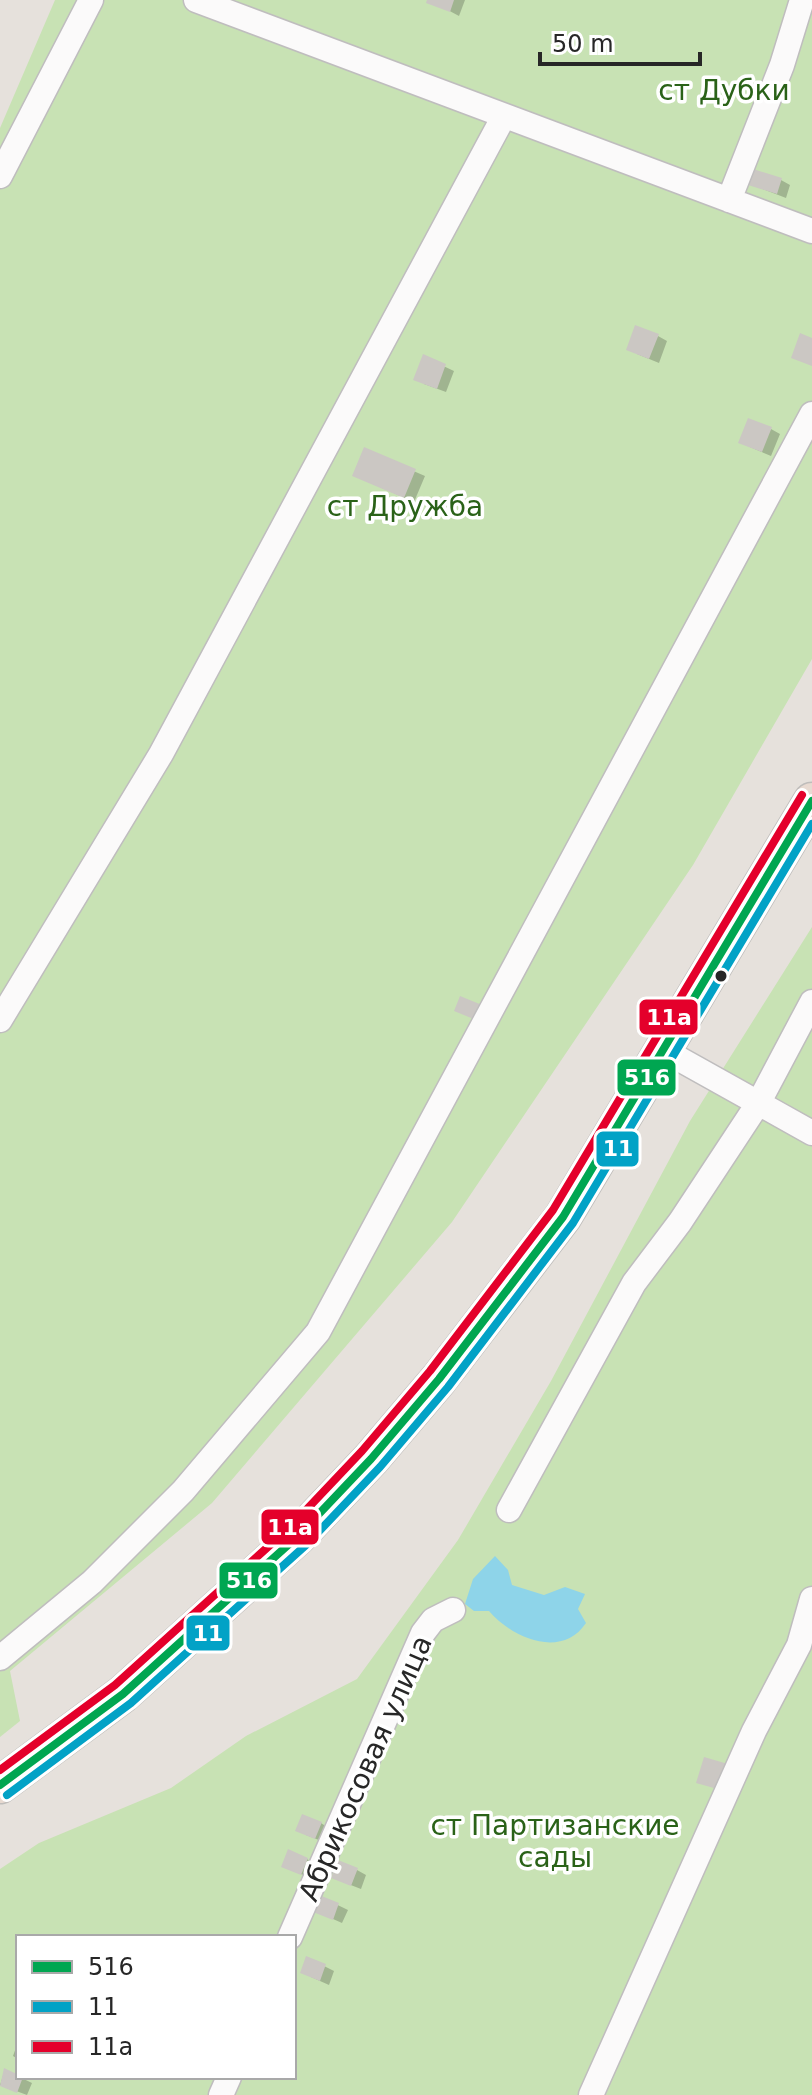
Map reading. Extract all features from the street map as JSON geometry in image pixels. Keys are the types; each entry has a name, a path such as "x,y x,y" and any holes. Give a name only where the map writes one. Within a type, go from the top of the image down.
{"highway":[{"path":"0,1785 123,1694 298,1536 371,1459 439,1379 563,1217 812,801"}],"street":[{"path":"0,176 91,0"},
{"path":"196,0 812,231"},
{"path":"729,200 782,65 802,0"},
{"path":"0,1020 161,754 504,116"},
{"path":"0,1658 92,1582 183,1491 318,1332 812,414"},
{"path":"509,1510 634,1283 680,1222 759,1102 812,1002"},
{"path":"665,1051 812,1133"},
{"path":"591,2095 754,1731 799,1645 812,1599"},
{"name":"Абрикосовая улица","path":"291,1935 423,1633 433,1620 453,1610"}],"green space":[{"name":"ст Дружба","path":"55,0 812,0 812,659 693,865 452,1222 212,1503 10,1671 20,1721 0,1737 0,128"},
{"name":"ст Партизанские сады","path":"812,927 812,2095 0,2095 0,1869 39,1843 171,1788 246,1736 357,1679 458,1540 551,1381 690,1121"}],"water":[{"path":"495,1556 508,1570 512,1585 544,1595 565,1587 585,1594 578,1609 586,1623 576,1634 564,1640 538,1641 511,1630 489,1611 474,1611 465,1604 473,1579"}],"building":[{"path":"427,0 454,0 450,12 426,3"},
{"path":"753,169 782,178 777,194 748,185"},
{"path":"635,325 659,334 649,359 626,350"},
{"path":"800,333 812,338 812,366 791,358"},
{"path":"423,354 446,364 437,389 413,380"},
{"path":"748,418 772,427 762,452 738,443"},
{"path":"364,447 416,469 404,498 352,476"},
{"path":"460,996 482,1005 476,1020 454,1011"},
{"path":"704,1757 728,1764 721,1790 696,1783"},
{"path":"302,1814 322,1822 315,1839 295,1831"},
{"path":"288,1849 308,1858 301,1875 281,1867"},
{"path":"338,1860 358,1868 351,1886 331,1878"},
{"path":"319,1895 339,1903 333,1920 313,1912"},
{"path":"306,1956 326,1964 320,1981 300,1973"},
{"path":"4,2068 16,2074 16,2079 22,2079 17,2093 0,2086"}],"transit line":[{"name":"11а","path":"0,1770 115,1685 290,1527 362,1451 430,1371 553,1210 802,795"},
{"name":"516","path":"0,1785 123,1694 298,1536 371,1459 439,1379 563,1217 812,801"},
{"name":"11","path":"7,1795 131,1703 306,1545 380,1467 448,1387 573,1223 812,824"}],"park label":[{"name":"ст Дубки","path":"724,90"}]}
